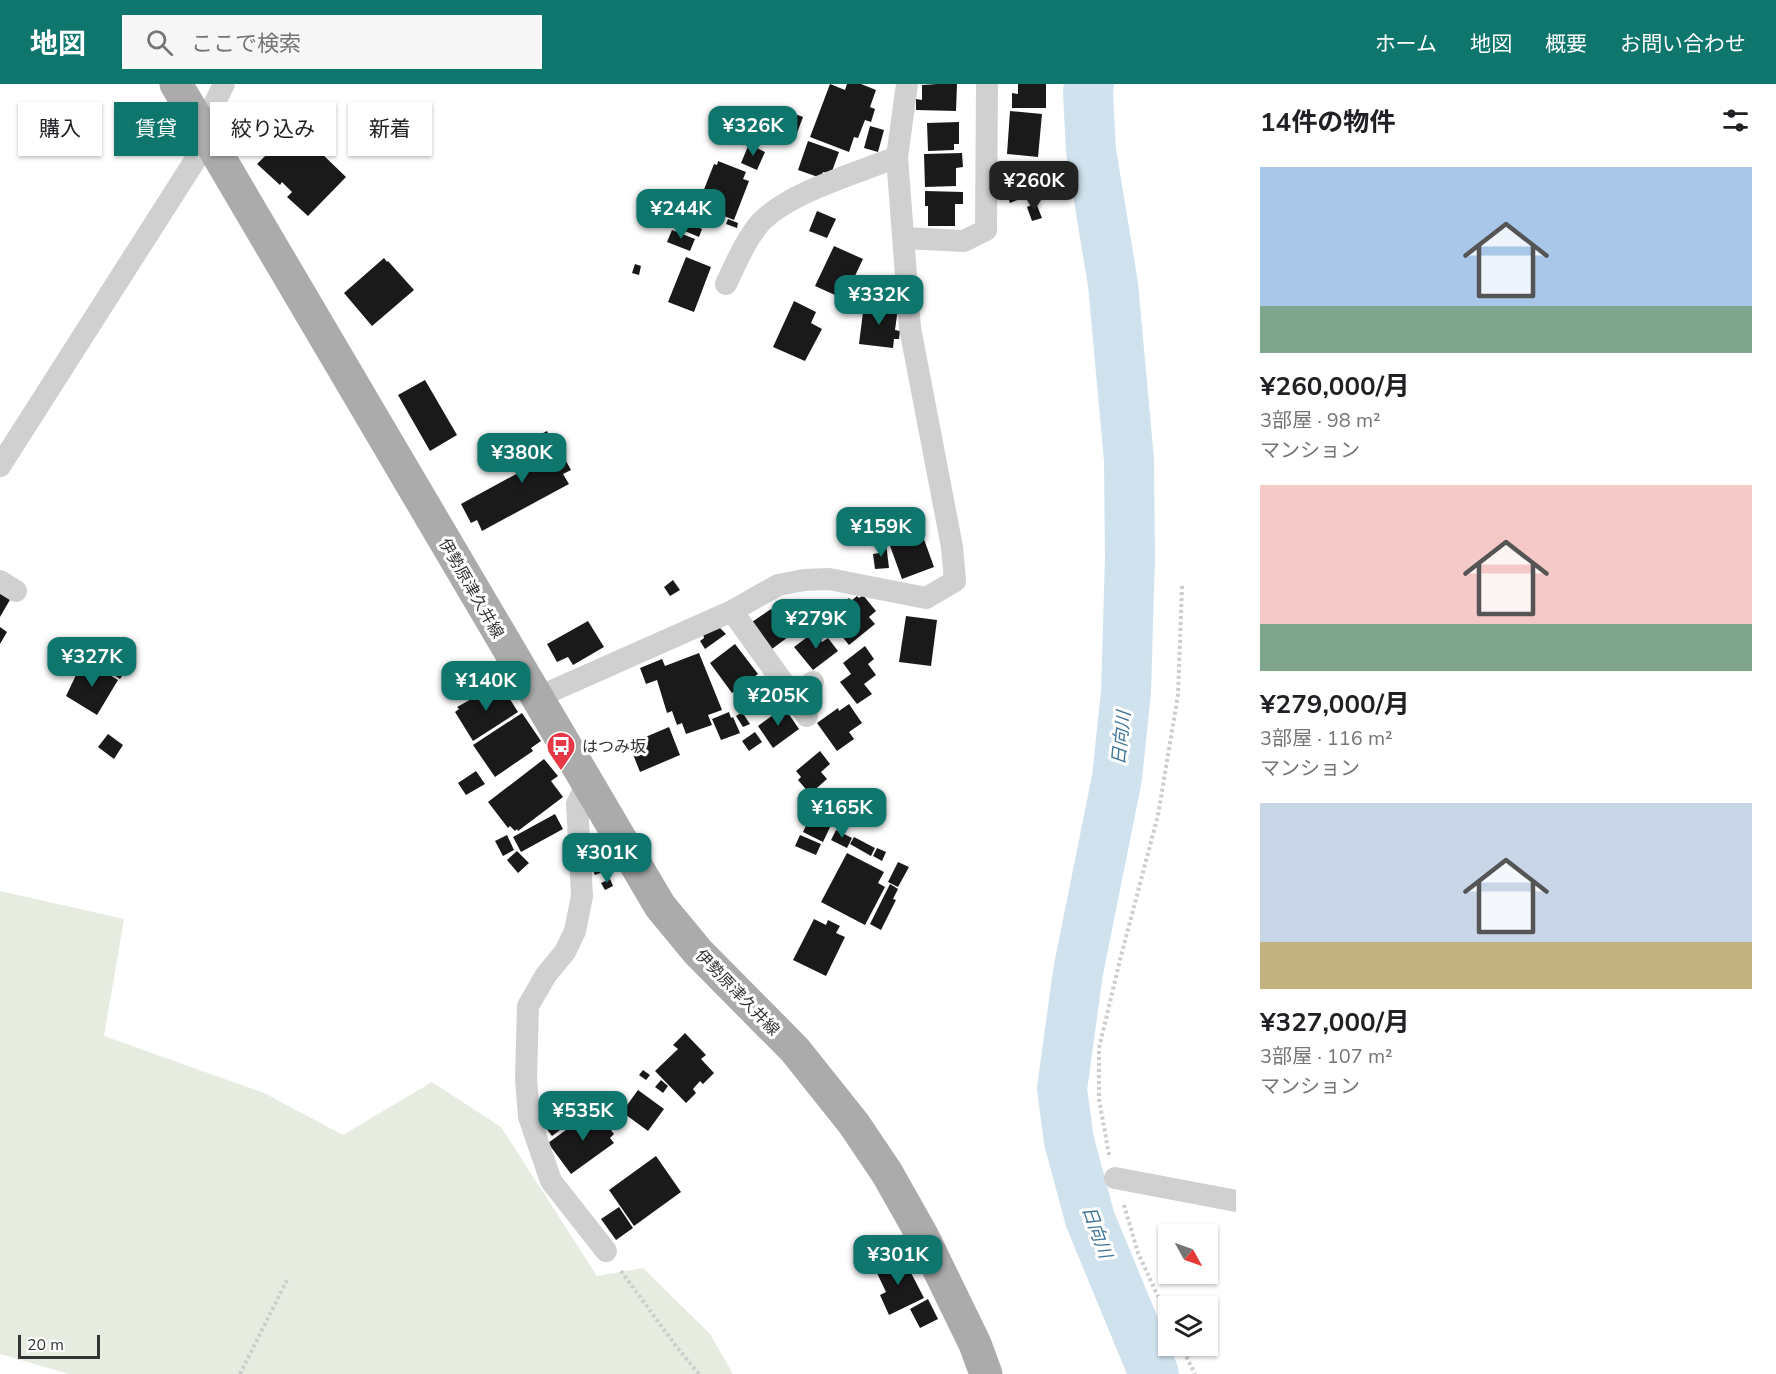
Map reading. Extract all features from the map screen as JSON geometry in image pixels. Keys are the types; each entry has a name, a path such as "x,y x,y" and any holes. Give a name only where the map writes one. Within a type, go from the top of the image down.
{"main road":[{"name":"伊勢原津久井線","path":"176,84 660,906 698,952 795,1050 854,1124 887,1173 922,1235 975,1344 986,1374"}],"street":[{"path":"0,466 201,151 202,129 224,84"},
{"path":"537,698 732,611 778,585 804,580 829,579 926,598 956,581 952,547 910,328 897,157 907,84"},
{"path":"903,238 964,241 986,230 987,84"},
{"path":"726,284 748,240 761,222 782,204 897,157"},
{"path":"732,611 807,716"},
{"path":"794,697 813,682"},
{"path":"588,781 577,804 582,896 576,931 565,952 546,975 528,1006 526,1079 529,1117 551,1180 606,1251"},
{"path":"1115,1178 1236,1201"}],"path":[{"path":"1158,1296 1138,1253 1106,1141 1099,1099 1099,1048 1158,815 1178,695 1182,586"},
{"path":"606,1251 699,1374"},
{"path":"240,1374 287,1280"},
{"path":"1186,1356 1195,1374"}],"shaded area":[{"path":"0,891 124,919 104,1036 264,1093 343,1135 432,1082 501,1127 597,1276 643,1268 710,1334 733,1374 69,1374 0,1354"}],"building":[{"path":"830,84 845,90 847,84 861,84 876,90 870,107 875,109 871,122 865,120 858,138 854,137 849,152 810,137"},
{"path":"957,84 956,111 916,110 916,99 922,100 922,85"},
{"path":"1018,84 1046,84 1046,108 1012,108 1012,93 1018,94"},
{"path":"1010,111 1042,114 1038,157 1007,154"},
{"path":"795,114 803,117 794,141 786,138"},
{"path":"959,122 959,144 954,144 954,150 928,151 927,123"},
{"path":"870,126 884,130 878,152 864,148"},
{"path":"808,141 839,152 831,174 823,172 821,178 798,170"},
{"path":"749,144 765,152 757,170 741,163"},
{"path":"962,153 963,167 956,168 956,186 925,187 924,154"},
{"path":"265,156 324,156 346,177 308,216 287,197 292,192 282,182 280,185 257,164"},
{"path":"718,161 746,172 743,179 749,181 734,220 724,216 722,221 699,212 706,194 703,192 714,164 717,165"},
{"path":"1035,163 1045,189 1010,203 1000,177"},
{"path":"925,191 963,192 963,204 955,204 955,226 928,226"},
{"path":"1036,203 1042,218 1032,221 1027,207"},
{"path":"817,211 836,219 827,238 809,231"},
{"path":"728,219 738,223 737,228 726,224"},
{"path":"684,221 702,229 699,237 680,229"},
{"path":"672,230 695,239 690,251 667,242"},
{"path":"834,246 863,259 844,299 815,286"},
{"path":"686,257 711,267 694,312 668,302"},
{"path":"384,258 414,290 372,326 344,293"},
{"path":"635,264 641,266 639,275 632,273"},
{"path":"794,301 816,312 811,323 822,329 805,361 773,347"},
{"path":"864,304 898,308 895,330 900,331 899,339 894,339 893,348 859,344"},
{"path":"425,380 457,435 430,451 398,395"},
{"path":"547,431 571,470 563,474 569,484 482,531 477,520 471,523 461,504 529,467 518,446"},
{"path":"921,531 934,567 902,579 889,543"},
{"path":"886,543 889,568 875,569 873,554 879,553 878,544"},
{"path":"673,580 680,590 670,596 664,587"},
{"path":"0,592 11,598 0,617"},
{"path":"863,595 876,611 869,617 875,624 849,645 827,618 830,616 828,614 849,598 851,601"},
{"path":"788,603 804,625 772,649 752,622 771,609 774,614"},
{"path":"816,607 821,614 814,619 809,613"},
{"path":"906,616 937,620 931,666 899,662"},
{"path":"588,621 604,647 573,665 568,657 557,662 547,644"},
{"path":"718,626 726,634 705,649 700,641 704,638 703,634"},
{"path":"0,627 7,632 0,644"},
{"path":"814,632 822,642 828,638 838,651 813,670 794,647"},
{"path":"735,644 758,674 732,693 710,663"},
{"path":"865,646 874,659 868,664 876,675 864,684 872,694 857,704 840,682 851,674 843,663"},
{"path":"699,653 722,710 708,715 712,725 686,734 682,723 677,725 672,711 667,713 657,680 646,684 640,668 662,659 665,666"},
{"path":"100,655 112,663 107,672 94,664"},
{"path":"119,661 128,667 120,679 111,673"},
{"path":"88,662 118,680 97,715 66,696 77,673 80,675"},
{"path":"500,683 518,712 473,741 455,712 459,709 457,707"},
{"path":"849,704 862,723 849,732 854,739 837,751 817,723 838,708 839,711"},
{"path":"784,707 799,729 773,748 758,726"},
{"path":"729,712 740,733 721,740 712,719"},
{"path":"742,712 750,724 743,727 736,716"},
{"path":"522,713 541,741 531,748 533,751 495,777 473,745"},
{"path":"669,727 680,755 640,772 629,744"},
{"path":"755,732 762,742 749,751 742,741"},
{"path":"108,734 123,745 114,759 98,747"},
{"path":"820,751 830,764 821,772 827,779 810,794 798,780 801,777 796,771"},
{"path":"544,759 558,776 551,781 563,797 518,831 510,826 508,828 488,802"},
{"path":"476,771 485,784 466,795 458,783"},
{"path":"812,813 832,823 823,842 803,832"},
{"path":"555,814 563,829 521,852 513,837"},
{"path":"836,830 852,838 847,848 831,840"},
{"path":"507,835 514,850 503,856 495,841"},
{"path":"800,835 821,844 816,855 795,846"},
{"path":"854,837 875,848 871,856 850,844"},
{"path":"877,848 886,852 882,861 873,856"},
{"path":"517,851 529,863 518,873 507,860"},
{"path":"847,853 884,872 878,883 885,887 865,925 821,902"},
{"path":"898,862 909,867 898,887 888,882"},
{"path":"599,863 603,872 595,875 591,866"},
{"path":"610,879 613,886 605,890 601,883"},
{"path":"890,884 898,889 893,899 896,900 881,930 870,924"},
{"path":"814,919 826,925 828,920 840,926 836,933 845,937 826,976 793,960"},
{"path":"685,1033 706,1055 701,1059 714,1073 703,1084 700,1081 693,1089 696,1093 686,1103 655,1071 678,1049 673,1045"},
{"path":"643,1070 650,1075 646,1080 639,1075"},
{"path":"661,1080 668,1086 663,1093 655,1087"},
{"path":"638,1090 664,1109 648,1131 622,1112"},
{"path":"547,1103 564,1127 552,1136 534,1112"},
{"path":"595,1109 614,1134 610,1138 614,1143 571,1174 548,1143"},
{"path":"656,1156 681,1192 634,1226 609,1190"},
{"path":"619,1207 633,1228 616,1240 601,1219"},
{"path":"895,1256 898,1262 901,1260 906,1271 909,1269 924,1298 889,1315 880,1295 886,1292 877,1273 881,1270 878,1264"},
{"path":"928,1299 938,1319 920,1328 910,1309"}],"waterway":[{"name":"日向川","path":"1089,84 1091,151 1113,284 1129,460 1130,558 1126,692 1117,778 1078,972 1062,1089 1069,1141 1090,1219 1154,1374"}],"place":[{"name":"はつみ坂","path":"561,772"}]}
